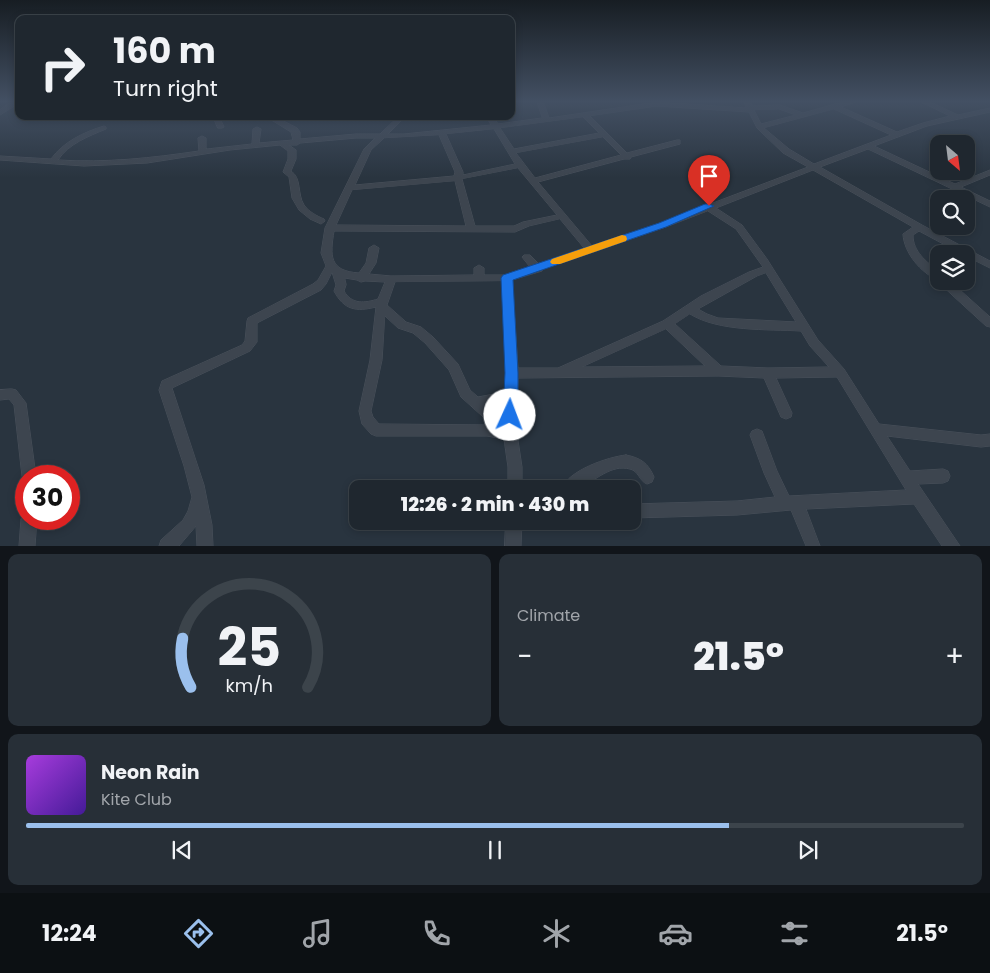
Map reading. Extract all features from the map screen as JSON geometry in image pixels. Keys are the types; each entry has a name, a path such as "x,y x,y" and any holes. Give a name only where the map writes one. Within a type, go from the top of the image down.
{"street":[{"path":"287,126 296,132 297,143"},
{"path":"382,304 359,307 347,302 339,291 341,286 335,269 326,253 330,228 368,149 378,137 393,126"},
{"path":"0,158 107,164 356,136 378,137 499,126"},
{"path":"597,126 627,157"},
{"path":"881,126 898,134"},
{"path":"335,269 361,279 507,278 663,225 918,126"},
{"path":"495,127 532,181 590,249"},
{"path":"759,127 786,152 919,228 988,262"},
{"path":"53,162 60,150 90,133 104,128"},
{"path":"255,146 257,129"},
{"path":"441,132 459,172 458,178 471,229"},
{"path":"512,152 605,134"},
{"path":"202,138 202,149 205,152"},
{"path":"532,181 677,142"},
{"path":"284,144 292,150 292,159 287,172 293,176 296,198 304,211 321,221"},
{"path":"868,146 990,204"},
{"path":"349,188 458,178 520,165"},
{"path":"955,187 990,172"},
{"path":"709,206 739,227 768,269 814,343 840,372 918,497 952,546"},
{"path":"330,228 515,229 526,224 562,216"},
{"path":"919,228 908,234 908,240 913,254 930,269"},
{"path":"361,279 371,262 374,248"},
{"path":"528,257 538,268"},
{"path":"479,268 479,279"},
{"path":"205,546 200,495 190,457 165,390 166,385 246,348 250,342 252,321 317,287 335,269"},
{"path":"556,374 667,324 690,308 753,274 768,269"},
{"path":"506,433 512,373 507,278"},
{"path":"390,279 382,304 376,360 364,411 367,420 376,430 487,430 506,433"},
{"path":"953,290 990,322"},
{"path":"382,304 402,325 417,330 429,340 454,367 466,392 498,422 506,433 515,467 515,480"},
{"path":"690,308 703,318 718,322 805,327"},
{"path":"667,324 718,371"},
{"path":"512,373 840,372"},
{"path":"768,373 786,412"},
{"path":"0,395 12,394 20,402 27,465"},
{"path":"477,402 511,396"},
{"path":"876,428 987,443"},
{"path":"757,435 771,473 791,503 812,544"},
{"path":"581,480 594,471 615,463 635,463 641,467 647,477"},
{"path":"907,478 943,476"},
{"path":"167,546 194,518 200,495"},
{"path":"641,511 737,508 791,503 918,497"},
{"path":"27,546 28,530"},
{"path":"513,546 514,530"}],"slow traffic":[{"path":"556,262 622,239"}],"route":[{"path":"510,415 512,373 507,278 663,225 709,206"}]}
